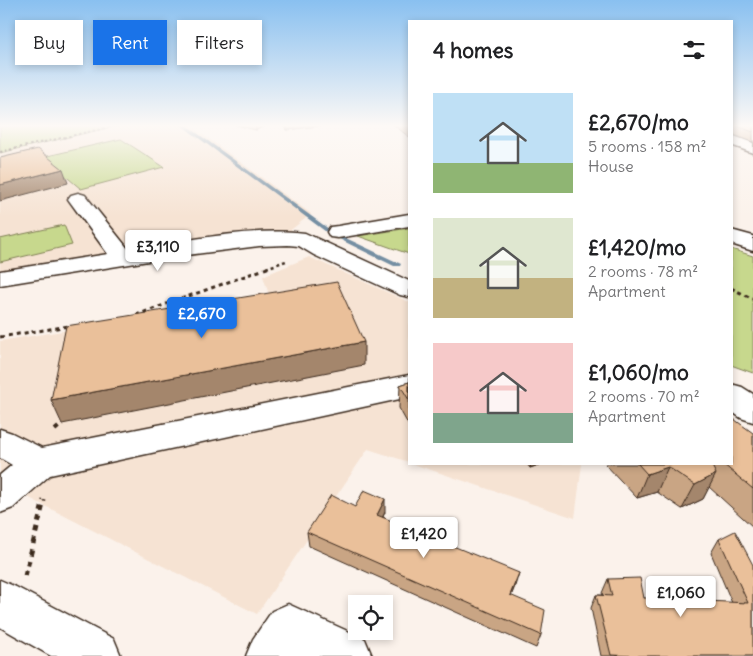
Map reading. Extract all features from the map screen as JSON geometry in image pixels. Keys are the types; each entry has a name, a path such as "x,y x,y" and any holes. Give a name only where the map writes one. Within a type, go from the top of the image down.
{"street":[{"path":"78,199 123,258"},
{"path":"338,232 408,220"},
{"path":"733,237 753,244"},
{"path":"0,278 259,239 288,238 314,245 408,290"},
{"path":"0,497 47,461 408,386"},
{"path":"733,396 753,410"},
{"path":"0,442 47,461"},
{"path":"8,607 97,656"},
{"path":"270,656 288,627 348,656"}],"path":[{"path":"128,316 138,315 303,255 314,245"},
{"path":"733,289 753,299"},
{"path":"0,337 79,324"},
{"path":"8,607 47,461 62,424"}],"shaded area":[{"path":"0,156 232,156 311,214 287,233 0,279"},
{"path":"309,257 408,302 408,462 368,449 257,614 0,483 0,341 270,298 263,276"},
{"path":"416,465 582,465 575,518"}],"green space":[{"path":"147,156 164,167 81,189 43,157"},
{"path":"64,225 72,245 0,262 0,239"},
{"path":"408,228 408,254 358,236"},
{"path":"733,250 753,256 753,373 733,366"}],"building":[{"path":"10,156 46,156 63,169 0,185 0,158"},
{"path":"337,282 364,342 51,400 66,326"},
{"path":"408,382 408,398 400,385"},
{"path":"733,418 753,433 753,489 724,465 733,465"},
{"path":"639,465 712,465 716,474 695,485 668,467 647,474"},
{"path":"364,490 385,499 377,515 519,573 510,595 545,610 541,635 307,532 331,495 355,507"},
{"path":"735,531 753,565 753,656 611,655 596,595 612,596 608,579 640,578 644,598 748,603 719,539"}],"waterway":[{"path":"225,156 331,233 397,264"}]}
